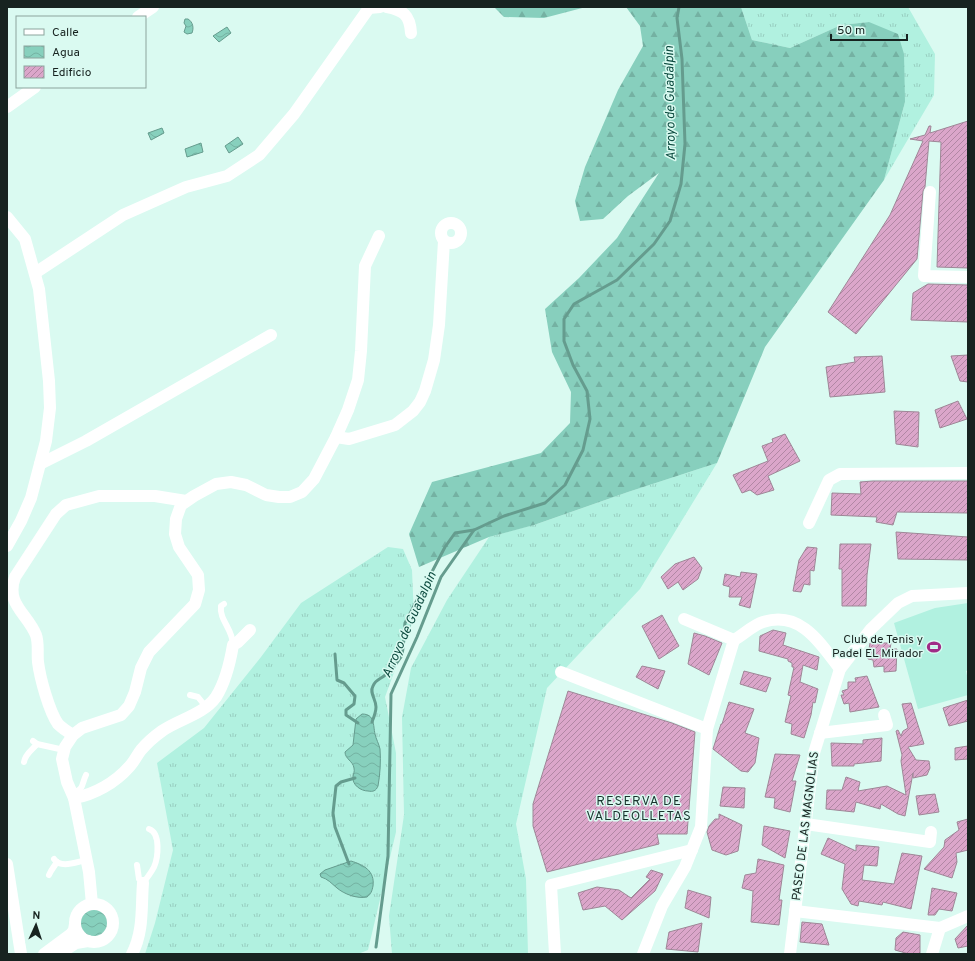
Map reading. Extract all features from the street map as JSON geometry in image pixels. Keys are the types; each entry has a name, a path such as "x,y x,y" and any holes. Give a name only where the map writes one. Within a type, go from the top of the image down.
{"street":[{"path":"140,16 153,7"},
{"path":"35,273 123,215 186,187 227,176 259,155 294,114 369,8 380,7"},
{"path":"387,7 395,8 405,14 410,24 411,33"},
{"path":"7,107 34,88"},
{"path":"930,192 924,276 968,277"},
{"path":"7,217 25,239 39,289 49,381 50,408 47,435 30,498 21,522 7,546"},
{"path":"92,904 87,860 73,795 67,782 62,759 64,750 73,736 82,728 121,715 129,706 135,692 141,668 149,652 195,604 199,590 198,575 179,547 175,534 176,519 181,505 216,484 231,482 246,485 266,495 279,497 290,496 302,492 314,479 348,410 358,380 361,351 365,266 378,236"},
{"path":"336,437 349,439 395,425 413,411 420,402 425,391 434,360 439,326 444,241"},
{"path":"40,464 86,441 271,335"},
{"path":"809,523 829,480 840,474 968,473"},
{"path":"73,736 59,725 53,714 41,680 37,654 37,636 29,621 19,609 13,596 11,587 15,577 56,514 66,505 99,496 128,495 155,496 186,501"},
{"name":"PASEO DE LAS MAGNOLIAS","path":"790,954 814,753 840,669 872,629 898,603 912,596 968,593"},
{"path":"684,619 734,640"},
{"path":"643,954 662,906 685,867 701,827 707,729 734,640 762,622 782,619 799,624 815,637 840,669"},
{"path":"73,795 84,796 110,784 129,768 142,749 153,738 174,724 188,718 206,707 215,698 222,687 230,664 230,648 250,630"},
{"path":"561,672 707,729"},
{"path":"820,733 887,725 884,715"},
{"path":"806,824 930,842 930,832"},
{"path":"555,954 551,885 692,850"},
{"path":"7,864 21,954"},
{"path":"132,954 136,947 140,931 143,883"},
{"path":"44,954 71,934 74,930 77,914 85,906 92,904 100,905 109,911 112,916 113,927 111,932 104,939 93,942 76,942 59,954"},
{"path":"795,911 940,928 968,916"},
{"path":"75,924 79,934 88,941"},
{"path":"932,954 940,928"}],"lane":[{"path":"224,604 221,606 221,614 231,632 233,639 230,648"},
{"path":"190,695 198,697 206,707"},
{"path":"24,762 25,757 33,749 35,743 64,750"},
{"path":"73,795 82,788 86,774"},
{"path":"137,865 139,879 143,883 154,868 157,852 156,835 149,829"},
{"path":"49,875 55,860 64,864 87,860"}],"green space":[{"path":"494,7 586,7 544,18 504,17"},
{"path":"626,7 741,7 752,40 790,48 841,25 869,22 898,34 904,54 905,102 884,180 765,347 717,463 534,525 489,537 419,567 409,534 432,482 541,453 570,423 571,392 552,352 545,309 579,278 617,238 659,173 628,196 603,219 580,221 575,201 585,167 618,90 643,46 640,26"},
{"path":"741,7 908,7 935,54 934,95 884,180 905,102 869,22 841,25 790,48 752,40"},
{"path":"717,463 640,589 547,688 516,824 526,879 528,954 392,954 389,916 404,815 402,717 411,668 447,600 489,537 537,524"},
{"path":"388,547 403,549 412,570 414,618 385,697 396,753 396,832 368,950 358,954 145,954 155,923 173,850 157,763 204,728 261,657 301,603"},
{"name":"Club de Tenis y Padel EL Mirador","path":"968,603 968,670 966,671 968,680 968,695 918,709 894,623 935,608"}],"water":[{"path":"185,19 190,20 192,23 192,33 187,34 184,32 186,26 184,23"},
{"path":"227,27 231,33 219,42 213,36"},
{"path":"162,128 164,133 151,140 148,133"},
{"path":"238,137 243,144 229,153 225,146"},
{"path":"201,143 203,152 187,157 185,149"},
{"path":"362,714 366,714 373,721 375,736 380,749 378,786 373,791 363,790 355,785 353,780 353,766 345,754 345,752 353,745 356,719"},
{"path":"351,861 368,869 372,876 373,888 367,897 355,897 347,894 328,880 321,877 320,874 325,870"},
{"path":"94,909 104,913 108,923 104,933 94,937 84,933 80,923 84,913"}],"building":[{"path":"968,121 968,268 937,267 941,142 929,141 917,259 856,334 828,312 890,215 923,141 910,139 925,135 929,126 931,126 930,133"},
{"path":"928,284 968,285 968,322 911,320 913,293"},
{"path":"968,355 968,382 960,381 951,356"},
{"path":"882,356 885,392 830,397 826,367 855,362 854,357"},
{"path":"958,401 967,419 940,428 935,410"},
{"path":"894,411 919,412 918,447 896,444"},
{"path":"785,434 800,461 768,476 774,490 757,495 750,490 742,493 733,475 768,461 762,446 773,442 772,439"},
{"path":"968,481 968,513 897,512 893,525 876,522 877,517 831,515 832,493 861,494 860,482"},
{"path":"896,532 968,537 968,560 898,559"},
{"path":"840,544 871,544 867,575 866,606 842,606 842,569 839,569"},
{"path":"807,547 817,548 814,571 810,570 810,585 804,584 801,592 793,591 799,560"},
{"path":"694,557 702,568 698,579 683,590 678,582 668,589 661,577 675,564"},
{"path":"741,572 757,574 750,608 739,605 742,597 729,597 730,587 723,585 725,574 740,577"},
{"path":"662,615 679,646 659,659 642,626"},
{"path":"773,630 786,633 783,645 819,657 817,670 803,665 800,682 818,689 815,703 813,702 811,715 804,738 791,734 792,724 785,722 791,696 788,695 794,667 792,667 792,663 788,661 788,659 759,651 760,636"},
{"path":"694,633 722,643 709,675 688,664"},
{"path":"870,643 891,643 890,649 897,649 896,671 884,672 884,666 874,667 873,660 868,659 866,649 869,649"},
{"path":"642,666 665,671 658,689 636,677"},
{"path":"744,671 771,678 766,692 740,684"},
{"path":"867,676 879,707 850,712 849,703 844,704 841,695 844,695 842,691 848,689 848,682 856,682 855,678"},
{"path":"568,691 672,723 695,732 687,834 657,834 659,844 547,872 533,826 533,804"},
{"path":"968,700 968,721 949,726 943,708"},
{"path":"729,702 754,709 745,733 759,738 755,763 748,772 741,771 713,749"},
{"path":"911,703 924,744 908,747 916,760 929,761 930,768 927,775 913,778 913,773 905,816 898,814 881,804 880,809 856,802 854,812 826,809 827,790 842,790 846,777 860,782 858,791 887,786 906,795 901,761 902,755 896,731 898,730 901,736 903,731 908,728 902,704"},
{"path":"882,738 881,761 854,764 854,766 832,766 831,743 863,744 863,740"},
{"path":"968,746 968,759 955,760 955,748"},
{"path":"775,754 800,755 792,781 796,781 790,812 774,808 775,798 765,797"},
{"path":"723,787 745,788 744,808 720,806"},
{"path":"935,794 939,812 919,815 916,796"},
{"path":"719,814 742,825 738,851 726,855 712,850 707,832 709,826 715,819 719,819"},
{"path":"968,819 968,850 956,853 957,862 952,878 924,869 944,847 945,840 959,830 957,822"},
{"path":"764,826 790,831 785,858 762,845"},
{"path":"828,838 856,851 856,845 879,847 877,866 864,865 862,880 894,884 902,853 922,856 911,909 883,902 882,905 859,901 858,906 851,904 842,889 845,864 821,854"},
{"path":"758,859 784,865 779,900 782,900 779,925 751,922 753,891 742,888 745,875 756,873"},
{"path":"651,870 663,874 655,891 622,920 605,906 583,910 578,893 597,887 619,890 631,898 650,879 646,877"},
{"path":"932,888 957,893 952,911 939,909 935,915 928,915"},
{"path":"688,890 711,897 709,918 685,908"},
{"path":"802,922 822,924 829,945 800,942"},
{"path":"702,923 698,952 666,949 669,932"},
{"path":"968,925 968,946 958,948 955,939"},
{"path":"903,932 920,935 920,954 909,954 895,950 896,938"}],"waterway":[{"name":"Arroyo de Guadalpin","path":"376,947 388,856 391,694 417,637 441,577 474,530 504,516 545,503 565,485 583,450 590,419 587,391 573,365 564,341 564,319 574,304 617,280 654,244 670,221 681,184 685,144 682,59 677,18 679,7"},
{"path":"372,722 376,707 372,694 373,686 376,681 384,676 401,657 405,623 445,547 455,533 474,530"},
{"path":"335,654 337,680 344,683 355,696 354,704 346,710 346,715 358,723"},
{"path":"349,864 335,827 333,813 336,786 341,782 355,778"}],"place":[{"name":"Club de Tenis y Padel EL Mirador","path":"934,647"}],"district":[{"name":"RESERVA DE VALDEOLLETAS","path":"639,810"}]}
